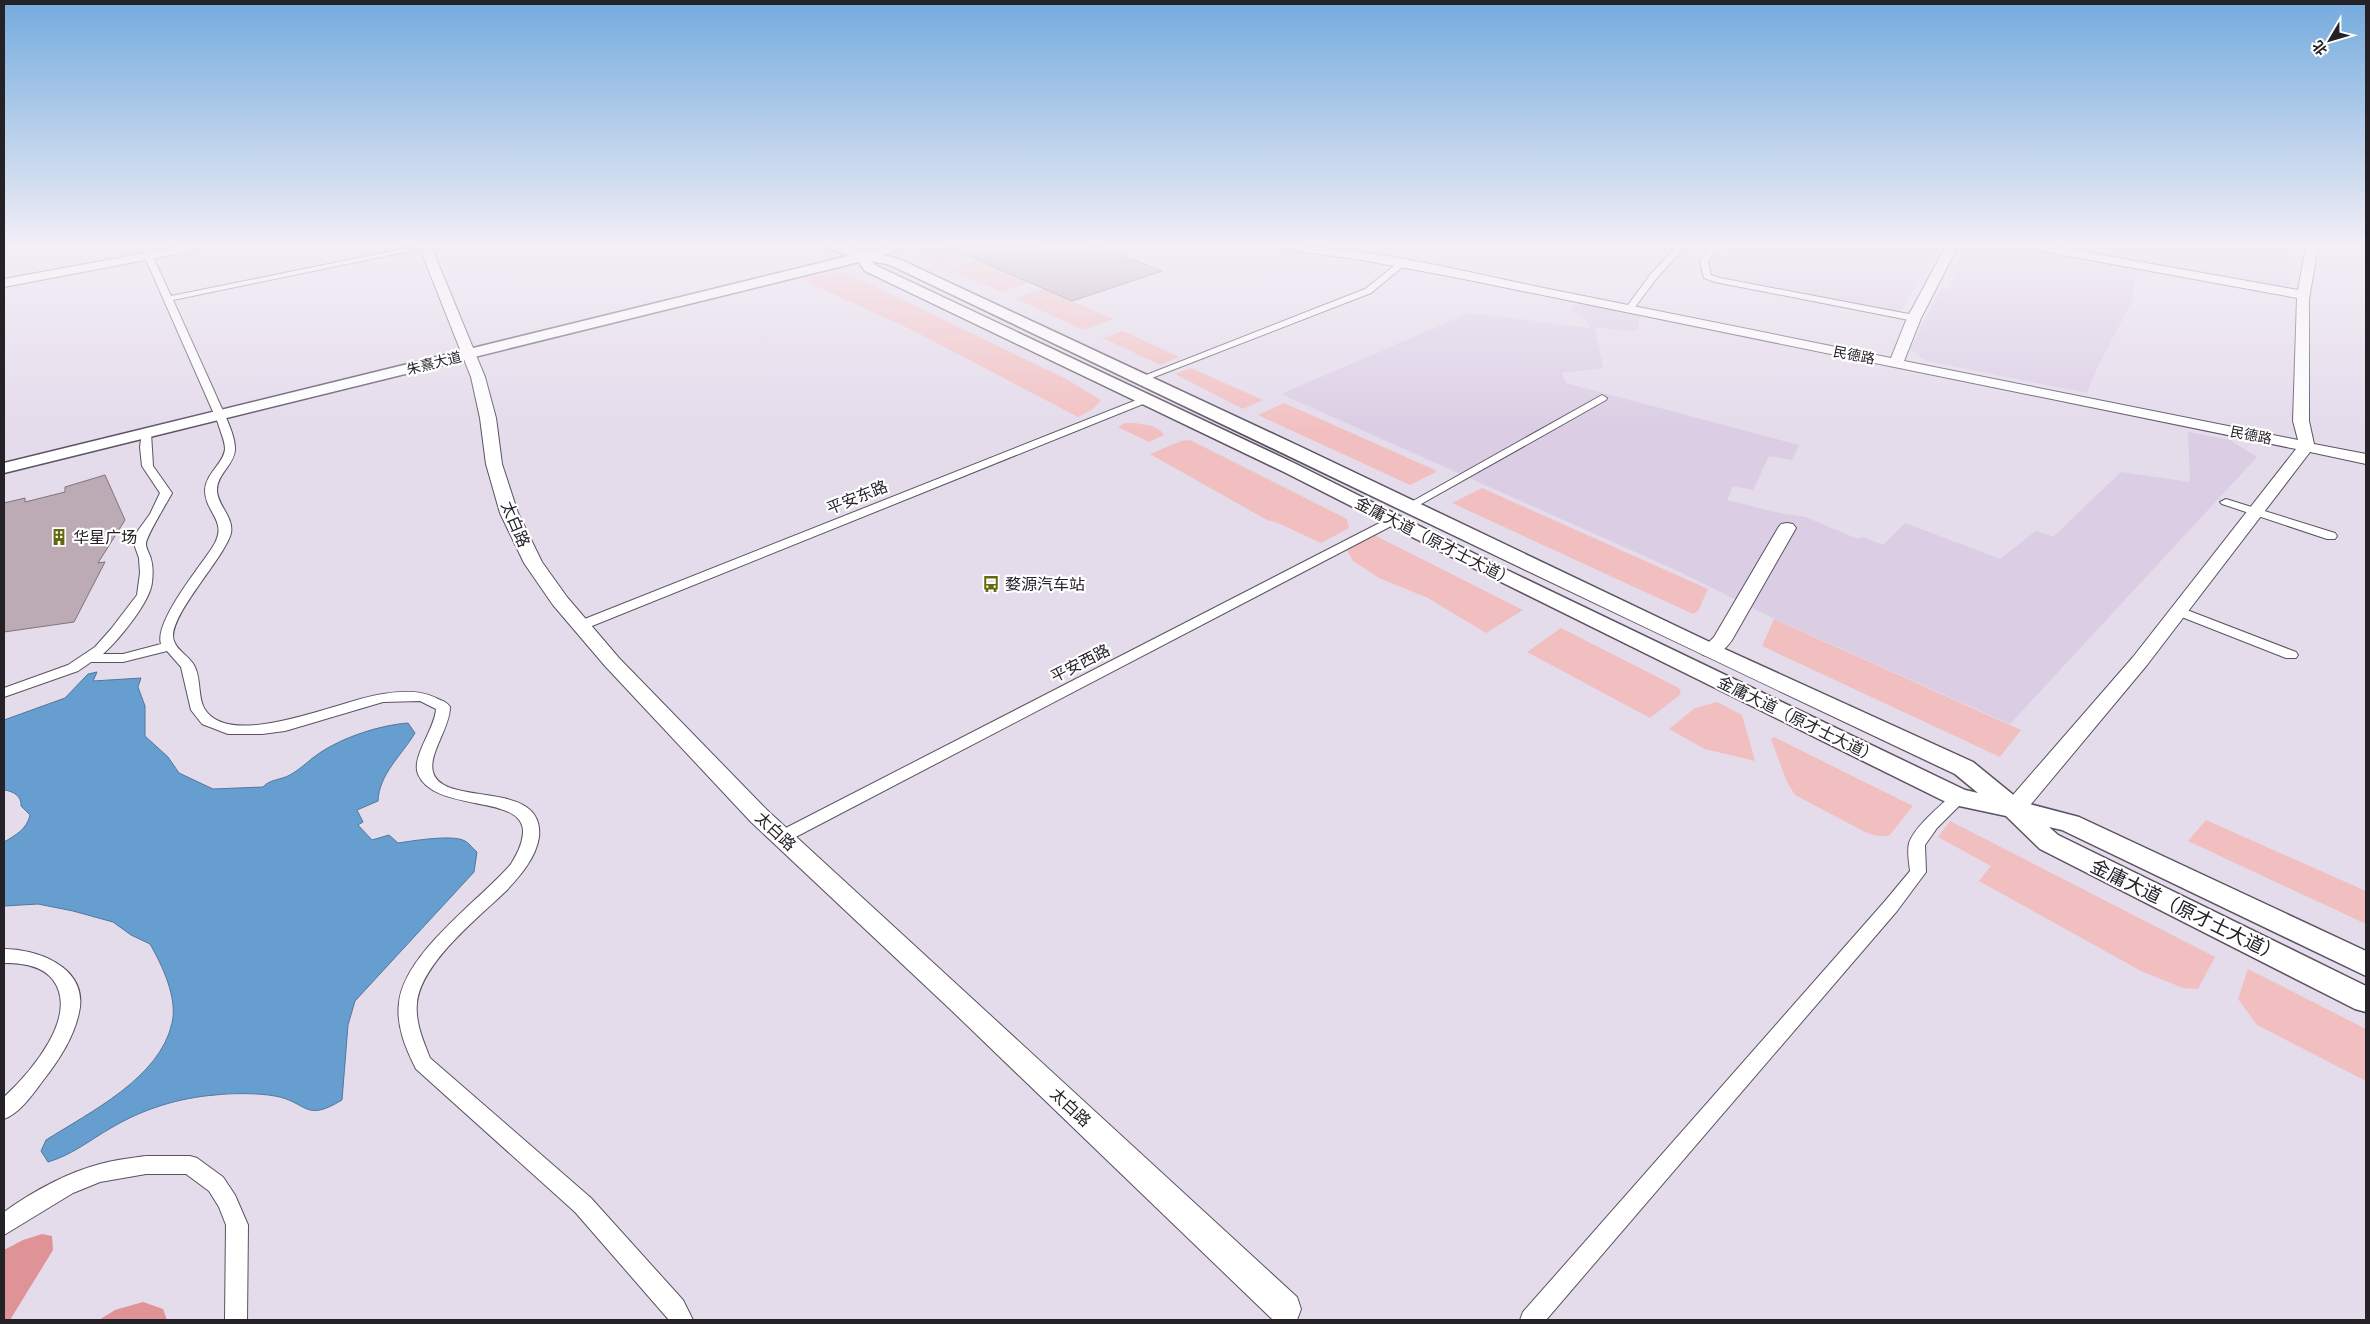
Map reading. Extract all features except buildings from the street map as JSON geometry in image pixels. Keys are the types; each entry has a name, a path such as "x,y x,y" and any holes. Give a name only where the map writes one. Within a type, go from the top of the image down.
{"main road":[{"name":"朱熹大道","path":"4,468 468,354 646,308"},
{"name":"金庸大道（原才士大道）","path":"953,308 1290,468 1959,798 2070,823 2366,964"},
{"name":"金庸大道（原才士大道）","path":"990,308 1410,506 1710,651 1964,768 2014,809 2049,842 2366,1000"}],"street":[{"path":"171,308 220,415 230,449 228,457 212,482 211,488 212,497 225,524 225,532 220,545 181,602 166,634 167,643 188,666 193,682 196,707 207,721 228,729 262,729 285,726 382,698 422,696 444,707 442,722 426,758 425,773 431,782 438,790 450,794 508,804 527,818 532,828 523,860 508,879 433,953 417,975 408,1000 412,1038 423,1063 582,1205 675,1308 682,1320"},
{"name":"太白路","path":"450,308 478,377 488,418 494,464 509,512 533,563 560,600 612,662 760,816 1285,1309"},
{"path":"1140,379 1325,308"},
{"name":"民德路","path":"1623,308 2366,459"},
{"path":"1861,308 1914,318"},
{"path":"1896,363 1919,308"},
{"path":"2014,809 2140,660 2307,446 2300,421 2304,308"},
{"path":"1410,506 1602,398"},
{"name":"平安东路","path":"582,624 1144,400"},
{"path":"4,693 65,671 89,658 116,632 143,595 146,584 145,558 140,544 143,532 156,514 166,493 163,484 149,471 146,458 146,433"},
{"path":"2226,502 2331,536"},
{"name":"平安西路","path":"782,837 1393,520"},
{"path":"1710,651 1722,640 1787,528"},
{"path":"2179,611 2291,655"},
{"path":"89,658 123,658 170,646"},
{"path":"1531,1320 1891,906 1918,872 1917,844 1931,824 1959,798"},
{"path":"4,956 20,956 49,965 66,980 72,995 71,1013 59,1046 4,1110"},
{"path":"4,1225 27,1208 66,1186 100,1173 146,1165 190,1165 216,1184 228,1202 237,1225 236,1320"}],"shaded area":[{"path":"863,308 919,308 1066,379 1101,400 1093,409 1078,417 908,328"},
{"path":"1036,308 1087,308 1113,319 1083,330"},
{"path":"1573,308 1611,308 1640,314 1638,328 1635,331 1595,328 1603,368 1562,373 1566,383 1799,445 1792,460 1769,456 1753,490 1733,486 1727,500 1779,513 1805,517 1858,539 1863,537 1883,545 1905,523 2000,559 2036,531 2053,537 2121,472 2190,482 2188,432 2230,440 2257,457 2010,724 1773,618 1678,571 1281,394 1469,313 1590,328 1582,315 1571,310"},
{"path":"1873,308 1902,308 1899,313"},
{"path":"1931,308 2128,308 2096,370 2087,393 1926,361 1910,349"},
{"path":"1123,331 1179,357 1160,365 1103,338"},
{"path":"1191,368 1263,400 1243,409 1175,374"},
{"path":"1284,403 1436,472 1410,485 1258,415"},
{"path":"1125,423 1152,426 1164,435 1149,442 1118,427"},
{"path":"1190,440 1347,519 1349,528 1321,543 1278,523 1267,520 1150,454 1181,441"},
{"path":"1482,488 1708,589 1698,611 1693,614 1452,503"},
{"path":"1374,535 1523,610 1486,633 1428,598 1379,578 1353,561 1346,548"},
{"path":"1774,619 2021,730 2000,757 1762,646"},
{"path":"1561,628 1679,688 1681,694 1650,718 1527,652"},
{"path":"1717,702 1742,715 1755,761 1705,749 1669,729 1695,708"},
{"path":"1774,737 1913,806 1889,836 1867,833 1795,795 1787,782 1771,739"},
{"path":"2206,820 2366,891 2366,924 2188,841"},
{"path":"1950,821 2215,957 2198,989 2183,988 2141,971 1979,881 1991,866 1938,837"},
{"path":"2248,969 2366,1029 2366,1081 2257,1025 2238,999"},
{"path":"42,1234 52,1236 53,1250 10,1320 4,1320 4,1250 23,1240"},
{"path":"143,1302 163,1309 167,1320 99,1320 115,1310"}],"water":[{"path":"97,672 93,681 141,678 138,687 145,706 145,736 168,757 179,773 213,789 263,787 269,782 294,773 330,747 374,729 408,723 415,733 382,782 378,801 357,810 363,822 358,825 372,840 389,835 398,843 442,838 465,841 477,852 474,872 355,1001 348,1025 342,1100 330,1107 320,1110 307,1109 286,1099 261,1094 201,1096 174,1102 136,1115 57,1159 48,1162 41,1151 46,1140 121,1092 138,1077 153,1061 165,1043 172,1023 173,1003 168,982 150,944 131,935 113,922 73,911 38,904 4,906 4,842 24,828 30,815 21,806 20,799 16,795 4,790 4,720 65,698 88,674"}],"place":[{"name":"华星广场","path":"59,537"},
{"name":"婺源汽车站","path":"991,584"}]}
